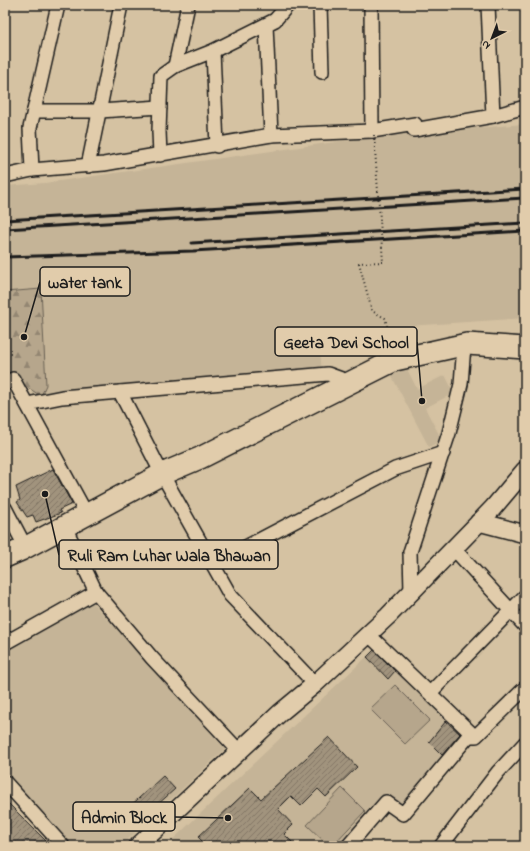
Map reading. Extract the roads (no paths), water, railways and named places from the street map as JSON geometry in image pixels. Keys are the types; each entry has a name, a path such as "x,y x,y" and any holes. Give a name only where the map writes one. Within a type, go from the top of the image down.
{"main road":[{"path":"5,557 26,548 162,474 207,455 395,360 464,345 525,348"}],"street":[{"path":"32,170 30,128 58,5"},
{"path":"88,166 121,5"},
{"path":"175,66 188,5"},
{"path":"160,155 161,76 175,66 213,52 276,20 288,5"},
{"path":"320,5 322,72"},
{"path":"371,5 373,133"},
{"path":"488,5 493,116"},
{"path":"266,25 271,135"},
{"path":"213,52 217,146"},
{"path":"34,111 100,111 160,107"},
{"path":"5,176 32,170 88,166 160,155 217,146 271,135 373,133 415,124 414,130 493,116 525,107"},
{"path":"411,592 410,552 443,453 461,384 464,345"},
{"path":"27,404 62,397 328,374 350,382"},
{"path":"5,384 13,379 87,515"},
{"path":"120,392 162,474 230,595 315,684"},
{"path":"213,564 395,469 443,453"},
{"path":"138,846 280,713 315,684 368,634 454,549 525,470"},
{"path":"5,508 26,548"},
{"path":"479,522 525,534"},
{"path":"65,527 96,592 152,658 239,752"},
{"path":"454,549 525,626"},
{"path":"5,643 96,592"},
{"path":"430,693 525,596"},
{"path":"348,846 386,802 403,814 472,733 368,634"},
{"path":"468,736 476,736 525,688"},
{"path":"441,846 498,772 525,743"},
{"path":"5,782 63,846"}],"railway":[{"path":"5,220 525,189"},
{"path":"5,229 525,198"},
{"path":"192,243 525,223"},
{"path":"5,257 193,251 525,231"}],"place":[{"name":"water tank","path":"24,337"},
{"name":"Geeta Devi School","path":"422,401"},
{"name":"Ruli Ram Luhar Wala Bhawan","path":"45,494"},
{"name":"Admin Block","path":"228,818"}]}
